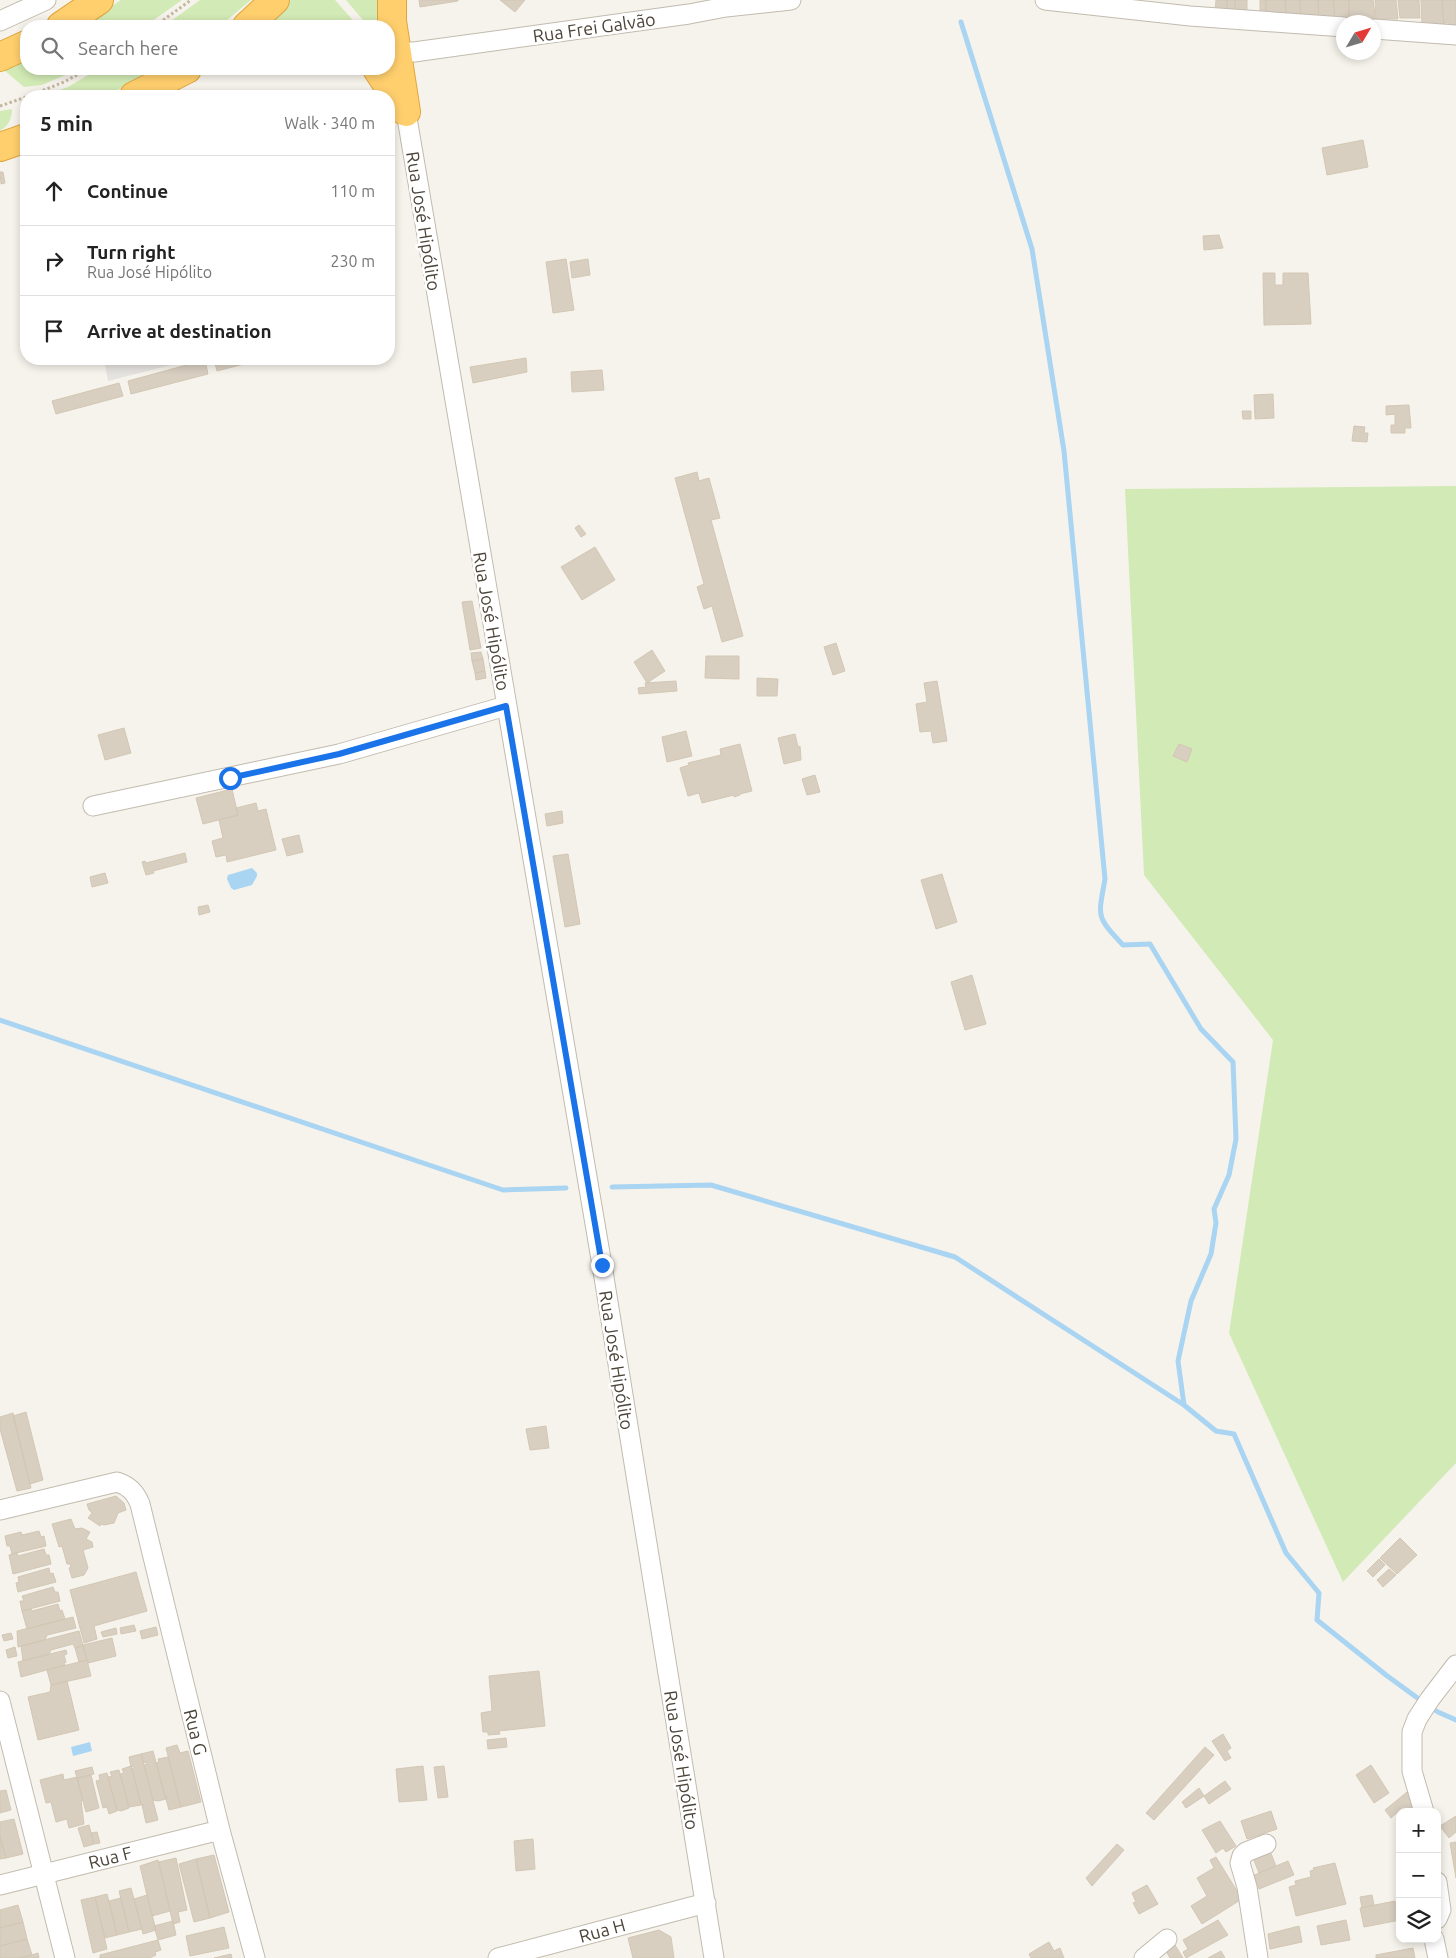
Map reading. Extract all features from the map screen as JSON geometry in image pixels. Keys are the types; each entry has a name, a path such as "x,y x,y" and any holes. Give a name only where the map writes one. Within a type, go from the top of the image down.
{"highway":[{"path":"70,20 100,0"},
{"path":"253,20 275,0"},
{"path":"392,0 392,20"},
{"path":"0,56 20,48"},
{"path":"146,90 176,75"},
{"path":"394,75 406,112"},
{"path":"0,147 20,140"}],"street":[{"path":"0,21 46,0"},
{"name":"Rua Frei Galvão","path":"395,62 414,52 689,7 726,7 791,0"},
{"path":"1046,0 1190,8 1336,26"},
{"path":"1381,30 1456,35"},
{"name":"Rua José Hipólito","path":"406,112 603,1275 714,1958"},
{"path":"93,806 339,754 506,706"},
{"name":"Rua G","path":"0,1510 117,1482 130,1488 135,1493 140,1504 220,1830 254,1958"},
{"path":"1423,1808 1412,1771 1412,1732 1426,1705 1456,1665"},
{"path":"0,1701 65,1958"},
{"name":"Rua F","path":"0,1885 220,1830"},
{"path":"1258,1958 1247,1887 1240,1863 1242,1856 1246,1852 1266,1844"},
{"path":"1441,1897 1445,1912"},
{"name":"Rua H","path":"498,1958 706,1903"},
{"path":"1144,1958 1167,1939"},
{"path":"1435,1943 1438,1958"}],"path":[{"path":"163,20 190,0"},
{"path":"45,90 77,75"},
{"path":"0,106 20,100"}],"green space":[{"path":"121,0 182,0 154,20 91,20"},
{"path":"200,0 251,0 227,20 172,20"},
{"path":"291,0 335,0 353,20 271,20"},
{"path":"346,0 382,0 383,20 363,20"},
{"path":"20,61 20,75 65,75 42,85 24,87 4,70"},
{"path":"88,75 148,75 117,90 59,90"},
{"path":"12,109 9,121 0,131 0,111"},
{"path":"1456,486 1456,1463 1343,1582 1229,1333 1273,1040 1144,875 1125,489"}],"shaded area":[{"path":"105,365 171,365 108,381"}],"water":[{"path":"252,868 257,873 257,876 252,885 234,890 231,888 227,879 228,875"},
{"path":"90,1742 92,1751 73,1756 71,1747"}],"building":[{"path":"419,0 458,0 458,1 420,7"},
{"path":"500,0 525,0 515,12"},
{"path":"1216,0 1227,0 1227,12 1215,12"},
{"path":"1227,0 1235,0 1235,13 1227,12"},
{"path":"1235,0 1247,0 1247,12 1235,11"},
{"path":"1260,0 1266,0 1266,14 1260,13"},
{"path":"1266,0 1285,0 1286,14 1266,15"},
{"path":"1285,0 1300,0 1301,18 1287,17"},
{"path":"1300,0 1318,0 1319,19 1301,18"},
{"path":"1318,0 1333,0 1335,20 1329,20 1329,16 1321,16 1321,19 1319,19"},
{"path":"1333,0 1349,0 1349,15 1336,15 1335,20"},
{"path":"1349,0 1373,0 1375,15 1349,15"},
{"path":"1375,0 1396,0 1398,19 1381,19 1381,15 1376,15"},
{"path":"1398,0 1419,0 1420,18 1400,18"},
{"path":"1421,0 1442,0 1444,29 1436,28 1435,23 1422,24"},
{"path":"1442,0 1456,0 1456,30 1449,29 1449,23 1445,23 1444,29"},
{"path":"1363,140 1368,167 1327,175 1322,148"},
{"path":"0,172 3,172 5,183 1,184"},
{"path":"1219,235 1223,248 1204,250 1203,236"},
{"path":"566,259 574,310 553,313 546,262"},
{"path":"588,259 590,275 572,278 570,262"},
{"path":"1263,273 1275,273 1275,285 1283,285 1283,273 1308,273 1311,324 1264,325"},
{"path":"526,358 527,372 473,383 470,367"},
{"path":"187,365 206,365 208,374 131,394 128,381"},
{"path":"216,365 240,365 217,371"},
{"path":"602,370 604,390 572,392 571,372"},
{"path":"119,383 123,396 56,414 52,401"},
{"path":"1273,394 1274,418 1255,419 1254,395"},
{"path":"1409,405 1411,428 1405,428 1405,433 1391,433 1391,425 1395,425 1395,414 1386,415 1386,406"},
{"path":"1242,411 1251,411 1251,419 1243,419"},
{"path":"1354,426 1365,427 1364,433 1368,433 1367,442 1352,441"},
{"path":"697,472 699,481 709,478 720,518 711,520 743,636 722,642 712,606 704,609 697,587 704,584 675,478"},
{"path":"579,525 586,534 581,537 575,528"},
{"path":"595,547 615,580 582,600 561,567"},
{"path":"472,601 481,648 470,650 462,602"},
{"path":"836,643 845,671 833,675 824,647"},
{"path":"652,650 665,671 647,683 634,662"},
{"path":"481,652 483,659 472,661 471,653"},
{"path":"706,656 739,656 739,679 705,678"},
{"path":"483,659 485,671 475,673 472,661"},
{"path":"485,671 486,678 476,680 475,673"},
{"path":"757,678 778,679 777,696 757,696"},
{"path":"676,681 677,691 639,694 638,688 646,687 645,683"},
{"path":"937,681 947,741 933,743 931,731 920,732 916,704 927,702 924,683"},
{"path":"124,728 131,753 105,760 98,735"},
{"path":"686,731 692,756 667,762 662,737"},
{"path":"795,734 798,747 800,746 801,760 784,764 778,738"},
{"path":"740,744 752,791 734,797 734,795 702,803 699,793 688,796 680,768 689,765 688,763 721,755 720,749"},
{"path":"1179,744 1192,749 1187,762 1173,756"},
{"path":"815,775 820,792 807,795 802,779"},
{"path":"232,789 238,815 203,824 196,798"},
{"path":"256,803 258,811 266,809 276,850 227,862 226,855 216,857 212,841 223,838 219,820 238,815 236,808"},
{"path":"562,811 563,823 547,826 545,814"},
{"path":"299,835 303,852 287,856 282,839"},
{"path":"185,853 187,862 153,871 154,873 146,875 142,862 145,861 146,863"},
{"path":"568,854 580,924 565,927 553,856"},
{"path":"105,873 108,883 92,887 90,877"},
{"path":"942,874 957,922 936,929 921,880"},
{"path":"208,905 210,912 199,915 198,907"},
{"path":"972,975 986,1024 965,1030 951,982"},
{"path":"26,1412 43,1480 30,1484 13,1416"},
{"path":"13,1413 31,1488 17,1491 0,1429 0,1417"},
{"path":"546,1426 549,1448 530,1450 526,1429"},
{"path":"116,1496 124,1503 126,1510 118,1513 114,1523 101,1524 100,1526 88,1518 92,1513 87,1504"},
{"path":"71,1519 75,1529 82,1528 90,1532 86,1539 92,1542 93,1547 83,1550 88,1568 84,1575 72,1578 69,1568 71,1567 70,1564 67,1564 62,1546 59,1547 52,1524"},
{"path":"39,1531 41,1537 44,1536 46,1546 12,1554 10,1546 7,1546 5,1536 21,1532 22,1535"},
{"path":"1400,1538 1417,1555 1397,1574 1380,1558"},
{"path":"44,1549 46,1555 49,1555 51,1564 13,1574 9,1555 17,1553 18,1556"},
{"path":"1379,1559 1385,1565 1373,1577 1367,1571"},
{"path":"49,1568 50,1574 53,1573 56,1582 18,1592 16,1583 19,1582 18,1577"},
{"path":"1389,1569 1396,1575 1383,1587 1377,1580"},
{"path":"136,1572 147,1611 94,1626 97,1639 84,1643 70,1590"},
{"path":"53,1587 55,1592 58,1592 60,1601 22,1611 20,1601 24,1601 22,1596"},
{"path":"58,1604 65,1619 27,1629 22,1611 31,1609 32,1611"},
{"path":"73,1617 76,1628 47,1635 45,1640 18,1647 17,1631"},
{"path":"134,1625 136,1631 121,1634 120,1628"},
{"path":"156,1627 158,1635 142,1639 140,1631"},
{"path":"116,1628 117,1634 103,1637 101,1632"},
{"path":"79,1631 83,1646 75,1648 73,1644 51,1650 49,1654 23,1661 21,1646"},
{"path":"11,1633 13,1639 4,1641 2,1635"},
{"path":"112,1638 116,1656 88,1663 83,1645"},
{"path":"83,1646 87,1660 79,1662 75,1648"},
{"path":"15,1647 17,1656 8,1658 6,1650"},
{"path":"66,1650 67,1654 64,1655 65,1665 21,1677 18,1662"},
{"path":"87,1660 91,1676 51,1685 47,1670"},
{"path":"539,1671 545,1726 499,1731 500,1734 488,1735 488,1732 483,1732 481,1713 492,1711 489,1676"},
{"path":"67,1681 79,1730 38,1740 28,1697 50,1692 51,1685"},
{"path":"1223,1734 1231,1748 1227,1751 1231,1758 1225,1761 1212,1741"},
{"path":"506,1738 507,1747 488,1749 487,1740"},
{"path":"177,1745 180,1753 188,1751 201,1802 181,1807 166,1748"},
{"path":"1205,1747 1214,1755 1154,1820 1146,1813"},
{"path":"153,1751 166,1799 158,1801 153,1800 144,1765 147,1762 144,1763 141,1754"},
{"path":"141,1754 158,1820 146,1823 142,1805 144,1805 141,1804 132,1768 135,1768 134,1766 131,1767 129,1757"},
{"path":"168,1757 181,1807 169,1810 166,1799 168,1798 165,1797 156,1763 159,1762 158,1759"},
{"path":"1371,1765 1389,1793 1374,1803 1356,1775"},
{"path":"131,1766 141,1805 129,1807 120,1774 124,1773 122,1769"},
{"path":"423,1766 427,1800 399,1802 396,1769"},
{"path":"444,1766 448,1797 438,1798 434,1767"},
{"path":"92,1767 94,1774 77,1778 75,1771"},
{"path":"119,1770 129,1808 121,1811 117,1810 108,1777 112,1776 110,1772"},
{"path":"107,1773 117,1811 109,1814 107,1807 103,1808 96,1781 100,1780 99,1775"},
{"path":"63,1774 64,1780 77,1777 83,1800 81,1801 84,1824 69,1828 67,1819 56,1822 51,1802 46,1803 40,1780"},
{"path":"91,1775 99,1808 86,1812 77,1779"},
{"path":"1225,1781 1231,1789 1209,1804 1204,1796"},
{"path":"1199,1788 1204,1796 1186,1808 1182,1802"},
{"path":"1412,1788 1415,1808 1396,1808 1396,1814 1391,1818 1385,1810"},
{"path":"6,1790 11,1810 0,1813 0,1791"},
{"path":"1271,1811 1277,1829 1247,1839 1241,1821"},
{"path":"1456,1816 1456,1832 1449,1838 1441,1825"},
{"path":"14,1819 23,1854 6,1858 0,1836 0,1822"},
{"path":"1220,1821 1236,1846 1226,1852 1223,1848 1216,1853 1202,1830"},
{"path":"89,1825 94,1844 84,1847 78,1828"},
{"path":"97,1832 100,1843 94,1844 91,1833"},
{"path":"0,1836 6,1858 0,1859"},
{"path":"533,1839 535,1869 516,1871 514,1841"},
{"path":"1456,1842 1456,1878 1450,1843"},
{"path":"1117,1844 1124,1850 1092,1886 1086,1878"},
{"path":"1270,1851 1276,1866 1259,1873 1253,1858"},
{"path":"214,1855 229,1912 210,1918 196,1859"},
{"path":"1216,1857 1242,1899 1202,1924 1191,1906 1207,1896 1197,1878 1214,1868 1210,1860"},
{"path":"176,1858 187,1910 178,1912 180,1922 173,1924 159,1862"},
{"path":"196,1859 210,1918 194,1922 179,1864"},
{"path":"158,1860 170,1911 152,1916 140,1866"},
{"path":"1288,1861 1294,1875 1259,1889 1258,1886 1256,1887 1252,1876"},
{"path":"1335,1863 1346,1904 1296,1916 1289,1887 1296,1885 1295,1881 1311,1877 1310,1871 1314,1870 1313,1868"},
{"path":"1147,1885 1158,1904 1139,1914 1133,1903 1136,1902 1132,1893"},
{"path":"131,1888 142,1929 129,1932 119,1891"},
{"path":"107,1894 117,1935 105,1938 95,1897"},
{"path":"147,1895 156,1930 143,1934 134,1899"},
{"path":"1372,1895 1374,1905 1362,1908 1360,1897"},
{"path":"95,1897 107,1949 93,1953 81,1900"},
{"path":"121,1898 129,1932 117,1935 109,1901"},
{"path":"1395,1901 1396,1921 1364,1927 1360,1908"},
{"path":"18,1905 23,1922 0,1928 0,1910"},
{"path":"1218,1920 1228,1935 1186,1958 1183,1952 1188,1949 1183,1940"},
{"path":"1346,1920 1350,1940 1321,1945 1317,1926"},
{"path":"173,1921 176,1935 158,1940 154,1926"},
{"path":"23,1922 27,1939 0,1946 0,1928"},
{"path":"1299,1926 1302,1942 1270,1949 1268,1934"},
{"path":"224,1927 229,1948 190,1956 186,1936"},
{"path":"659,1930 671,1937 674,1958 633,1958 628,1938"},
{"path":"27,1939 32,1955 20,1958 0,1958 0,1946"},
{"path":"158,1940 161,1950 155,1952 156,1955 150,1958 100,1958 100,1955"},
{"path":"1049,1942 1054,1951 1060,1948 1064,1958 1031,1958 1029,1954"},
{"path":"1175,1945 1183,1958 1170,1958 1166,1951"},
{"path":"1413,1948 1415,1958 1376,1958 1376,1955"},
{"path":"1221,1951 1225,1958 1208,1958"},
{"path":"38,1953 39,1958 20,1958 32,1955"},
{"path":"231,1954 232,1958 214,1958"}],"waterway":[{"path":"961,22 1032,249 1064,451 1105,879 1100,909 1101,916 1108,928 1123,945 1150,944 1201,1029 1233,1062 1236,1139 1229,1175 1214,1209 1216,1223 1211,1254 1191,1301 1178,1361 1184,1405"},
{"path":"0,1020 503,1190 566,1188"},
{"path":"612,1187 711,1185 955,1257 1184,1405 1216,1431 1234,1434 1286,1553 1319,1593 1317,1620 1423,1702"},
{"path":"1430,1707 1456,1720"}],"route":[{"path":"230,778 339,754 506,706 602,1265"}]}
